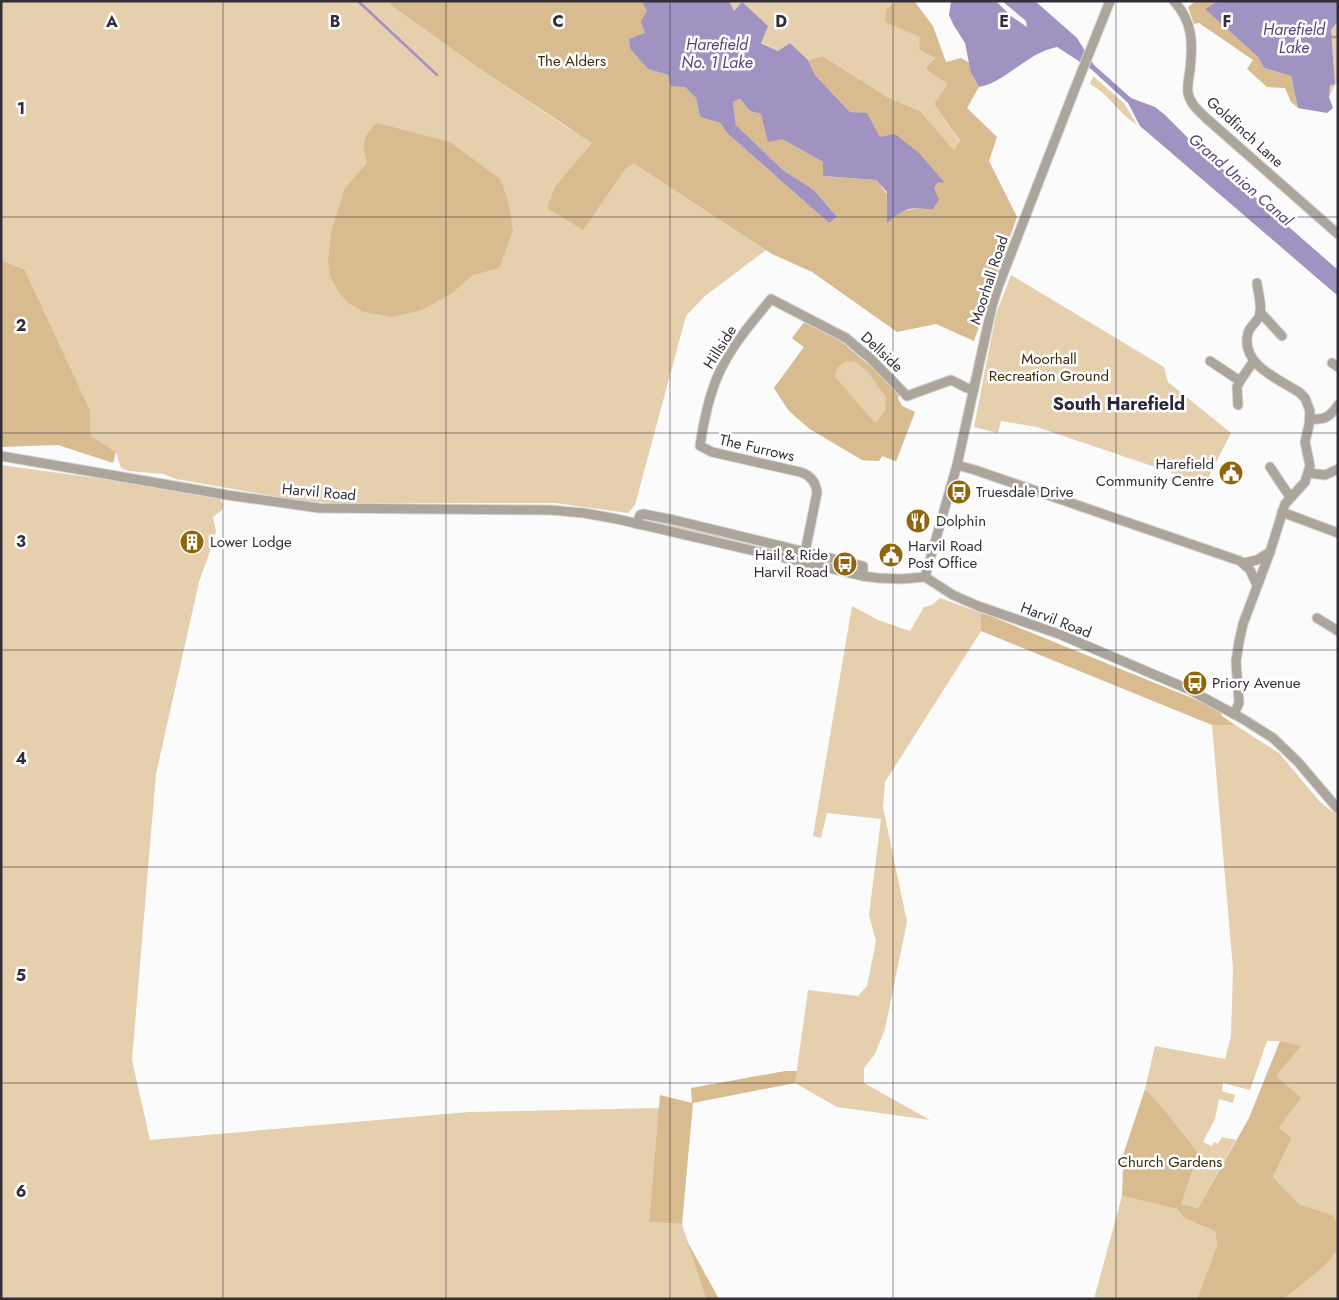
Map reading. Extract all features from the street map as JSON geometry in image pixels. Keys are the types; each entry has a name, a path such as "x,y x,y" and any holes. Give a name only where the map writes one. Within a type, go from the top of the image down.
{"street":[{"name":"Moorhall Road","path":"925,577 958,465 990,314 998,287 1110,1"},
{"name":"Goldfinch Lane","path":"1174,1 1185,16 1191,29 1192,50 1188,93 1194,105 1206,118 1338,234"},
{"path":"1234,714 1239,703 1236,676 1239,642 1282,512 1290,497 1305,482 1309,473 1310,458 1305,442 1310,419 1309,404 1305,398 1253,362 1248,351 1247,335 1259,317 1260,312 1257,283"},
{"name":"Dellside","path":"772,299 846,338 872,358 907,396 951,380 967,388 974,389"},
{"name":"Hillside","path":"700,446 720,371 740,340 772,299"},
{"path":"1260,312 1282,336"},
{"path":"1210,361 1240,381"},
{"path":"1238,405 1237,387 1253,362"},
{"path":"1310,419 1326,418 1338,405"},
{"name":"The Furrows","path":"700,446 712,452 800,472 810,477 815,484 816,493 802,562"},
{"name":"Harvil Road","path":"1,456 227,495 319,508 550,510 584,513 863,576 902,579 925,577 953,595 978,606 1061,635 1188,689 1254,725 1285,750 1338,809"},
{"path":"958,465 1244,563 1250,570 1257,585"},
{"path":"1270,468 1290,497"},
{"path":"1309,473 1325,474 1338,469"},
{"path":"1282,512 1338,533"},
{"path":"637,524 640,515 646,514 863,566 863,576"},
{"path":"1244,563 1256,560 1270,552"},
{"path":"1317,618 1338,631"}],"green space":[{"path":"1,1 385,1 481,70 568,128 634,164 766,250 705,296 686,316 635,505 628,513 555,503 332,503 295,500 176,479 163,474 129,471 121,468 116,452 91,436 90,410 25,270 1,260"},
{"name":"The Alders","path":"385,1 641,1 647,11 645,34 629,39 630,49 648,69 668,75 685,87 696,98 700,117 720,123 728,134 829,223 837,217 814,190 783,170 736,125 733,102 740,99 750,111 761,114 782,139 823,162 823,176 876,180 901,211 919,208 932,210 934,188 938,181 944,182 880,137 867,114 850,112 815,75 808,60 823,56 887,97 920,111 954,150 960,141 934,104 948,84 925,69 935,58 919,49 920,37 885,22 886,9 896,2 915,2 933,26 946,62 961,58 970,63 971,73 979,87 967,108 997,137 989,161 1017,217 974,341 936,324 897,332 812,272 772,254 634,164 626,168 583,230 547,208 555,187 592,143 481,70"},
{"path":"729,1 914,1 908,5 896,2 886,9 920,37 935,58 925,69 949,84 934,104 960,142 954,150 920,111 887,97 823,56 808,60 790,43 778,51 761,42 742,2 734,11"},
{"path":"1196,1 1218,1 1206,9 1258,57 1264,68 1291,76 1298,108 1291,102 1285,88 1267,87 1247,69 1253,60 1199,23 1194,24 1188,7"},
{"path":"1338,21 1338,79 1329,97 1330,86 1335,84 1331,30"},
{"path":"1093,76 1124,103 1137,125 1103,93 1090,84"},
{"path":"377,123 450,142 500,179 508,200 513,231 499,268 473,275 451,294 419,311 391,317 364,312 350,304 340,294 330,276 328,263 331,232 345,188 367,163 364,141 368,132"},
{"path":"1,260 25,270 90,410 91,436 116,452 113,463 58,445 1,447"},
{"name":"Moorhall Recreation Ground","path":"1011,275 1164,367 1168,382 1231,433 1205,484 1037,427 1001,421 998,433 974,427 996,314"},
{"path":"805,321 837,338 875,370 899,394 898,399 902,406 915,412 896,461 882,456 879,461 862,460 810,429 789,411 774,388 804,347 792,338","holes":["847,361 856,362 868,372 886,397 885,410 877,422 874,422 835,377 838,367 842,364"]},
{"path":"792,338 837,338 875,370 899,394 898,399 902,406 915,412 896,461 882,456 879,461 862,460 810,429 789,411 774,388 804,347"},
{"path":"1,465 161,487 217,498 220,499 223,505 222,510 213,517 216,531 199,582 156,774 132,1060 150,1140 469,1112 660,1108 649,1222 682,1224 706,1299 1,1299"},
{"path":"645,518 798,554 798,555 646,521"},
{"path":"940,598 981,613 981,631 885,782 883,807 907,922 885,1029 875,1054 864,1068 864,1083 930,1120 837,1107 795,1083 808,990 858,996 867,986 876,941 869,915 881,819 827,813 821,838 813,836 852,606 878,620 910,631 924,607 932,605"},
{"path":"981,613 1219,709 1222,716 1235,725 1212,725 981,631"},
{"name":"Church Gardens","path":"1212,725 1235,725 1279,753 1320,802 1338,816 1338,1224 1333,1215 1299,1204 1273,1177 1292,1138 1279,1127 1276,1076 1280,1041 1267,1041 1250,1090 1223,1083 1222,1091 1235,1095 1233,1103 1219,1099 1215,1119 1203,1142 1212,1146 1214,1142 1218,1144 1222,1137 1236,1140 1198,1208 1122,1192 1147,1090 1145,1089 1155,1046 1225,1059 1231,1036 1233,969"},
{"name":"Church Gardens","path":"1280,1041 1301,1046 1276,1076 1301,1098 1279,1127 1292,1138 1273,1177 1299,1204 1333,1215 1338,1224 1338,1250 1324,1266 1284,1299 1197,1299 1217,1245 1215,1231 1184,1218 1177,1209 1122,1196 1123,1167 1120,1164 1145,1089 1198,1153 1181,1204 1198,1208 1249,1118"},
{"path":"785,1071 797,1071 795,1083 693,1103 682,1224 649,1222 660,1095 692,1103 691,1088"},
{"path":"1122,1196 1177,1209 1184,1218 1215,1231 1217,1245 1197,1299 1094,1299"},
{"path":"687,1241 719,1299 706,1299"},
{"path":"1338,1250 1338,1299 1284,1299 1337,1252"}],"water":[{"name":"Harefield No. 1 Lake","path":"641,1 729,1 734,11 742,2 768,26 761,43 778,51 790,43 808,60 815,75 850,112 867,113 880,137 895,134 919,153 945,183 938,182 934,188 939,200 932,210 908,209 887,223 887,192 876,180 823,176 823,162 782,139 768,142 761,114 750,111 740,99 733,102 736,125 783,170 814,190 837,217 829,223 728,134 720,123 700,117 696,98 685,87 671,86 668,75 648,69 630,49 629,39 645,33 641,21 647,11"},
{"path":"951,1 996,1 1011,16 1027,27 1026,21 1002,1 1035,1 1077,38 1094,65 1131,98 1155,107 1164,114 1192,142 1338,270 1338,296 1140,126 1128,103 1091,69 1057,47 1036,55 999,79 979,87 971,73 965,43 949,15"},
{"name":"Harefield Lake","path":"1218,1 1338,1 1338,21 1331,30 1335,84 1330,86 1329,97 1333,108 1327,113 1298,108 1291,76 1264,68 1258,57 1205,9"}],"waterway":[{"path":"358,1 437,75"},
{"path":"1329,37 1338,37"}],"place":[{"name":"Harefield Community Centre","path":"1231,473"},
{"name":"Truesdale Drive","path":"959,492"},
{"name":"Dolphin","path":"918,521"},
{"name":"Lower Lodge","path":"192,542"},
{"name":"Harvil Road Post Office","path":"891,555"},
{"name":"Hail & Ride Harvil Road","path":"845,564"},
{"name":"Priory Avenue","path":"1195,683"}],"district":[{"name":"South Harefield","path":"1119,404"}],"water label":[{"name":"Grand Union Canal","path":"1241,179"}]}
